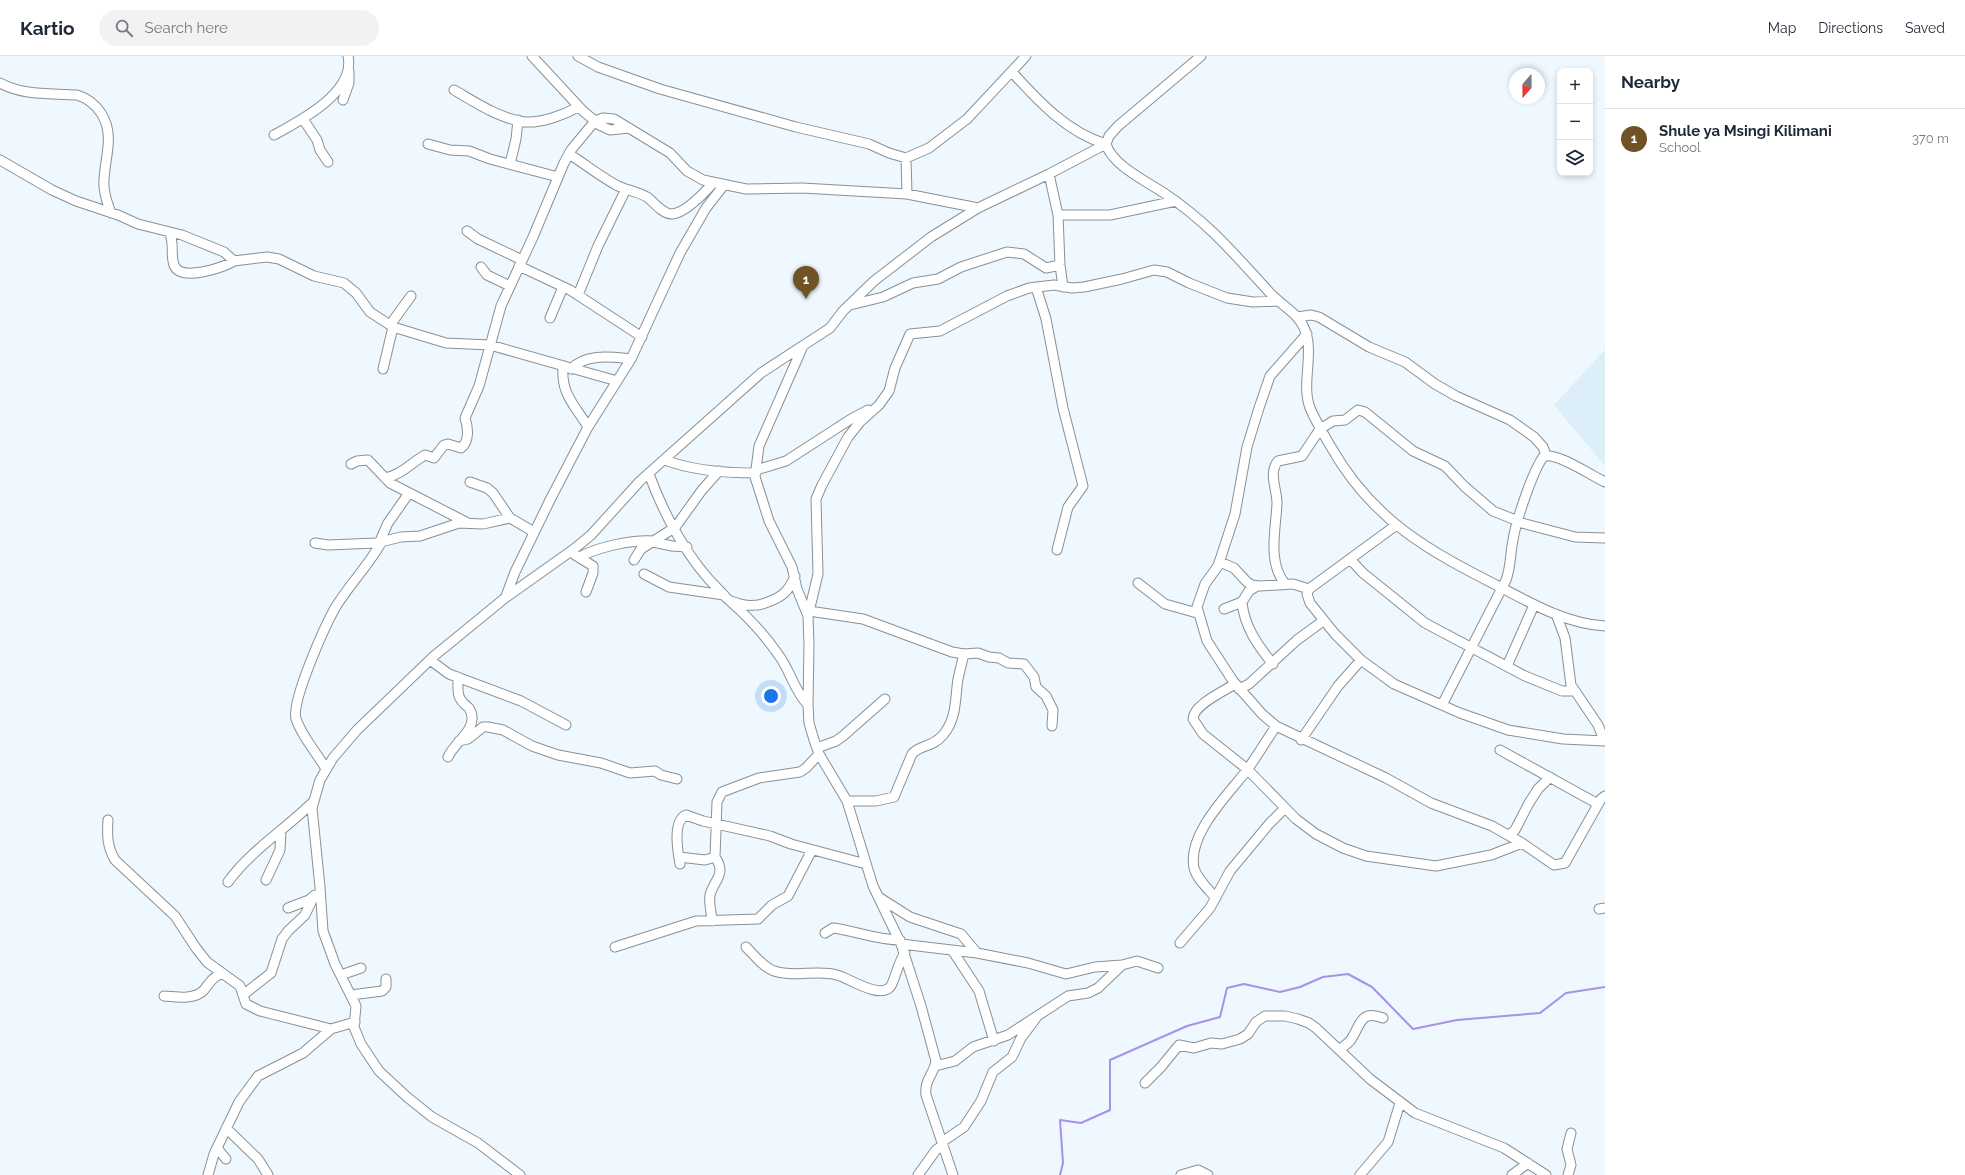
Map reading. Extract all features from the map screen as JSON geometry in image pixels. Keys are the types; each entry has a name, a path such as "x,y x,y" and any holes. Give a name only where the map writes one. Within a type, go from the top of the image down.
{"street":[{"path":"343,100 349,83 348,56"},
{"path":"532,56 578,107 594,122"},
{"path":"578,56 598,67 660,89 721,104 796,127 869,144 889,154 906,158 929,148 977,110 1026,56"},
{"path":"1201,56 1108,136 1106,144 1111,155 1122,165 1202,220 1223,240 1279,301 1297,317 1306,334 1309,346 1308,400 1320,428 1342,467 1381,514 1395,526 1453,564 1534,605 1573,620 1605,626"},
{"path":"274,135 303,119 329,99 344,78 349,68"},
{"path":"1012,72 1033,94 1073,129 1088,138 1106,144"},
{"path":"0,83 11,89 27,93 77,95 84,97 96,106 109,128 104,193 111,213"},
{"path":"454,90 496,112 525,122 545,120 578,107"},
{"path":"385,478 397,476 408,466 425,455 434,458 444,446 448,444 461,448 464,446 468,427 465,418 479,386 501,306 569,154 594,122 609,117 670,153 687,171 703,180 714,183 746,189 802,188 907,194 978,208"},
{"path":"303,119 317,140 320,150 328,162"},
{"path":"510,164 516,139 518,120"},
{"path":"428,144 450,150 470,151 490,160 558,177"},
{"path":"520,1175 478,1143 432,1117 407,1097 368,1057 356,1033 355,1022 357,1012 351,995 322,931 320,887 312,808 320,780 326,769 333,758 357,730 430,660 505,598 570,552 591,535 640,481 761,373 784,356 803,346 830,328 850,304 874,281 918,246 978,208 1049,174 1106,144"},
{"path":"569,154 604,178 647,198 663,211 671,214 691,205 714,183"},
{"path":"906,158 907,194"},
{"path":"0,160 52,190 76,201 138,224 169,232 224,252 234,261"},
{"path":"1049,174 1058,215 1060,265 1064,286"},
{"path":"505,598 534,532 588,427 631,358 642,337 680,253 706,208 724,185"},
{"path":"578,295 598,246 626,189"},
{"path":"1058,215 1110,215 1176,201"},
{"path":"467,231 478,239 578,295 642,337"},
{"path":"169,232 174,244 173,262 176,270 180,272 196,273 214,270 234,261 267,257 279,259 314,276 344,283 356,293 370,312 391,326 446,343 490,345 617,381"},
{"path":"850,304 883,297 921,281 938,279 966,265 1007,252 1024,254 1046,268 1060,265"},
{"path":"481,267 487,275 510,286"},
{"path":"953,1175 925,1090 926,1081 935,1066 935,1054 905,953 879,898 866,864 847,801 818,751 809,723 808,613 818,574 816,499 848,437 860,422 879,405 890,389 894,370 910,334 940,331 1007,296 1036,287 1064,286 1072,288 1089,286 1159,270 1227,298 1253,302 1279,301"},
{"path":"550,318 563,287"},
{"path":"1036,287 1046,319 1063,408 1083,486 1068,507 1057,550"},
{"path":"382,369 391,326 411,296"},
{"path":"1297,317 1311,315 1319,317 1369,347 1405,362 1451,394 1498,414 1527,431 1543,447 1546,455"},
{"path":"1306,334 1274,370 1265,388 1247,447 1237,510 1220,562 1215,572 1204,586 1198,600 1197,613 1207,641 1237,687 1262,714 1276,726 1301,740 1340,755 1431,803 1492,826 1522,843 1554,865 1563,865 1598,804 1605,796"},
{"path":"803,346 759,446 756,472 759,495 769,521 788,558 795,576 797,589 808,613"},
{"path":"588,427 567,395 563,386 567,368 578,361 588,358 631,358"},
{"path":"665,460 687,468 756,472 786,461 856,416 879,405"},
{"path":"1286,584 1277,570 1274,548 1277,502 1274,467 1278,461 1302,456 1320,428 1333,421 1345,420 1358,410 1363,411 1413,451 1445,466 1464,486 1493,511 1518,521 1576,537 1605,538"},
{"path":"1546,455 1560,458 1605,482"},
{"path":"1442,705 1509,574 1513,539 1518,521 1538,464 1546,455"},
{"path":"351,464 357,461 368,460 390,484 467,522"},
{"path":"634,560 641,549 674,528 702,490 719,471"},
{"path":"649,474 674,528 687,547 714,586 768,641 788,671 795,689 808,705"},
{"path":"470,482 480,485 493,493 510,518 534,532"},
{"path":"326,769 301,730 296,718 295,708 308,668 335,609 380,543 388,523 409,493"},
{"path":"315,543 328,545 380,543 401,537 420,536 452,525 467,522 483,524 510,518"},
{"path":"1395,526 1316,582 1309,589 1309,600 1323,621 1361,660 1394,684 1442,705 1508,730 1563,739 1605,740 1594,718 1571,685 1565,638 1556,614"},
{"path":"579,557 602,548 628,542 654,541 672,546 687,547"},
{"path":"570,552 593,567 586,592"},
{"path":"1350,559 1363,573 1425,623 1549,687 1568,692 1574,691"},
{"path":"1220,562 1234,568 1248,583 1257,586 1286,584 1298,585 1309,589"},
{"path":"644,574 669,587 727,598 752,605 762,605 784,595 791,586 795,576"},
{"path":"1138,583 1166,604 1197,613"},
{"path":"1224,609 1242,602 1249,591 1257,586"},
{"path":"1242,602 1243,610 1252,634 1258,645 1273,664"},
{"path":"1507,666 1534,605"},
{"path":"808,613 863,619 952,652 964,654 978,653 989,657 999,658 1008,663 1021,663 1027,666 1034,677 1036,687 1046,696 1053,710 1052,726"},
{"path":"1323,621 1297,640 1273,664 1260,673 1249,684 1237,687 1202,705 1193,715 1193,719 1203,734 1247,770 1304,825 1342,848 1366,856 1436,866 1491,855 1522,843"},
{"path":"847,801 876,801 894,797 912,754 916,749 928,747 935,743 943,735 951,723 964,654"},
{"path":"430,660 449,674 521,700 566,725"},
{"path":"1301,740 1338,686 1361,660"},
{"path":"448,757 453,746 469,730 473,716 469,708 462,704 459,698 458,677"},
{"path":"713,921 710,913 710,895 720,875 718,862 715,857 715,824 717,802 722,792 760,778 800,772 806,768 818,751 843,736 884,699"},
{"path":"1216,898 1194,870 1195,850 1206,822 1247,770 1276,726"},
{"path":"459,741 468,739 483,727 488,727 502,730 532,746 558,755 582,758 630,773 655,771 664,776 677,779"},
{"path":"1500,750 1598,804"},
{"path":"1509,835 1515,830 1538,789 1550,777"},
{"path":"228,882 249,856 314,801"},
{"path":"1180,942 1210,908 1230,871 1269,824 1285,808"},
{"path":"715,857 705,860 680,861 677,840 682,818 690,816 715,824 770,836 812,850 866,864"},
{"path":"108,820 107,837 111,854 115,860 175,916 207,962 240,986 246,1004 260,1011 331,1029"},
{"path":"266,880 280,850 280,831"},
{"path":"614,947 686,924 758,919 772,905 788,896 812,850"},
{"path":"243,996 271,973 282,940 288,931 305,915 320,887"},
{"path":"288,908 314,896"},
{"path":"879,898 910,917 961,934 977,953"},
{"path":"825,933 833,928 860,933 875,939 977,953 1066,974 1095,967 1122,965 1136,961 1158,968"},
{"path":"746,947 767,968 774,971 814,974 828,973 871,989 881,990 887,990 891,987 899,962 905,953"},
{"path":"952,950 979,991 994,1041"},
{"path":"935,1066 955,1061 973,1047 1008,1035 1068,996 1088,993 1098,988 1122,965"},
{"path":"341,975 361,968"},
{"path":"164,996 187,997 199,994 211,979 222,973"},
{"path":"351,995 382,991 386,987 386,979"},
{"path":"918,1175 942,1143 964,1127 981,1101 993,1072 1012,1057 1021,1038 1039,1014"},
{"path":"1340,1049 1350,1040 1360,1021 1369,1015 1383,1018"},
{"path":"1145,1083 1161,1067 1179,1045 1194,1048 1211,1043 1222,1044 1240,1039 1248,1034 1256,1022 1265,1016 1285,1016 1309,1023 1340,1049 1354,1066 1414,1113 1504,1148 1546,1175"},
{"path":"208,1175 217,1148 239,1102 258,1076 303,1054 331,1029 355,1022"},
{"path":"1360,1175 1388,1142 1400,1103"},
{"path":"226,1128 258,1159 268,1175"},
{"path":"1568,1175 1571,1164 1567,1149 1571,1133"},
{"path":"217,1148 226,1159"},
{"path":"1512,1175 1528,1163"},
{"path":"1181,1175 1198,1170 1208,1175"}],"shaded area":[{"path":"1605,350 1605,466 1554,405"}],"waterway":[{"path":"1060,1175 1063,1163 1060,1120 1081,1123 1110,1110 1110,1060 1187,1026 1220,1017 1227,988 1244,984 1280,992 1300,987 1323,977 1348,974 1372,987 1413,1029 1457,1020 1540,1013 1566,993 1605,987"}],"place":[{"name":"Shule ya Msingi Kilimani","path":"806,299"}]}
